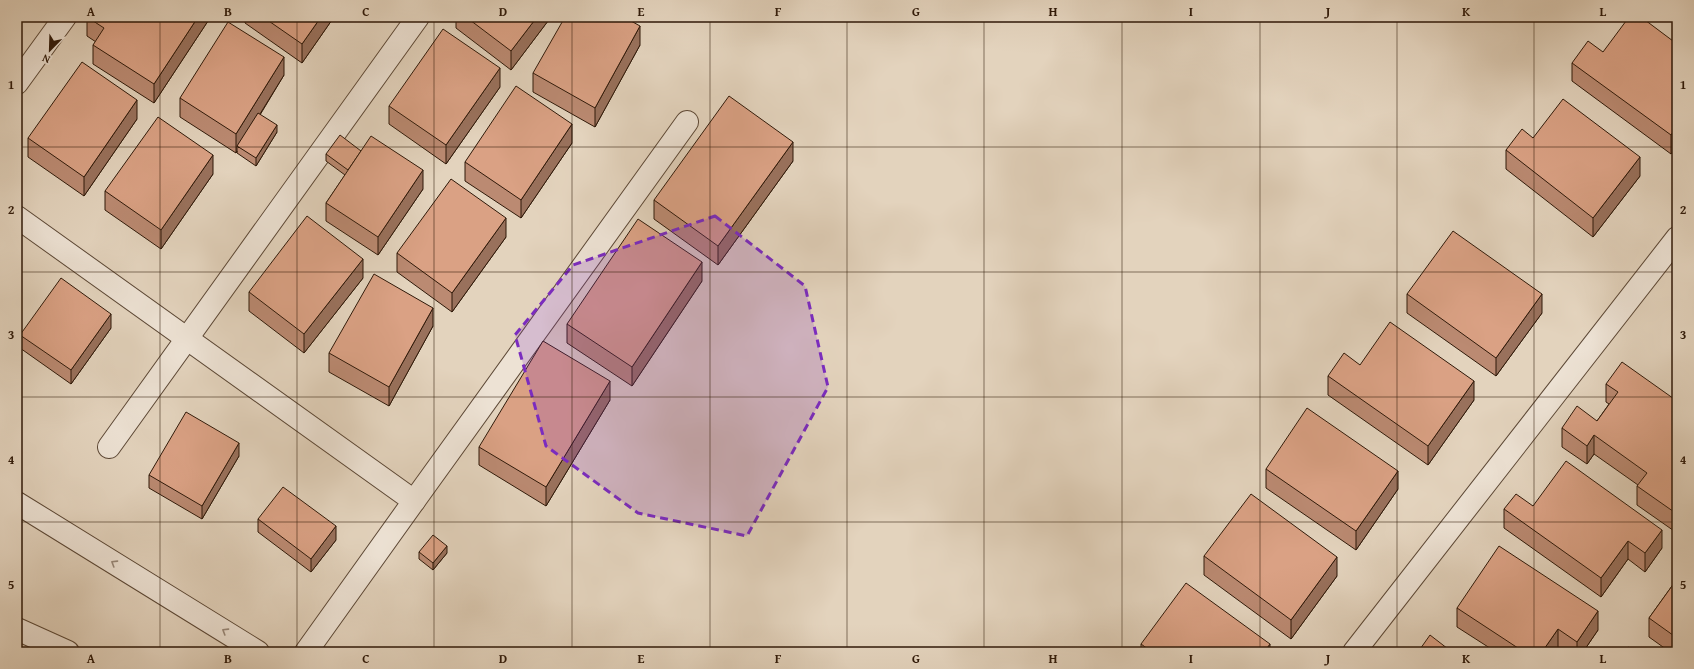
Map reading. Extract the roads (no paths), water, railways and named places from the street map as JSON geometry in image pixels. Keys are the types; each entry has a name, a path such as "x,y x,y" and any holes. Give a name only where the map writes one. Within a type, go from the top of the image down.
{"street":[{"path":"17,83 65,17"},
{"path":"109,447 418,17"},
{"path":"306,652 687,122"},
{"path":"17,217 414,501"},
{"path":"1354,652 1677,238"},
{"path":"17,503 258,652"},
{"path":"17,630 68,652"}]}
